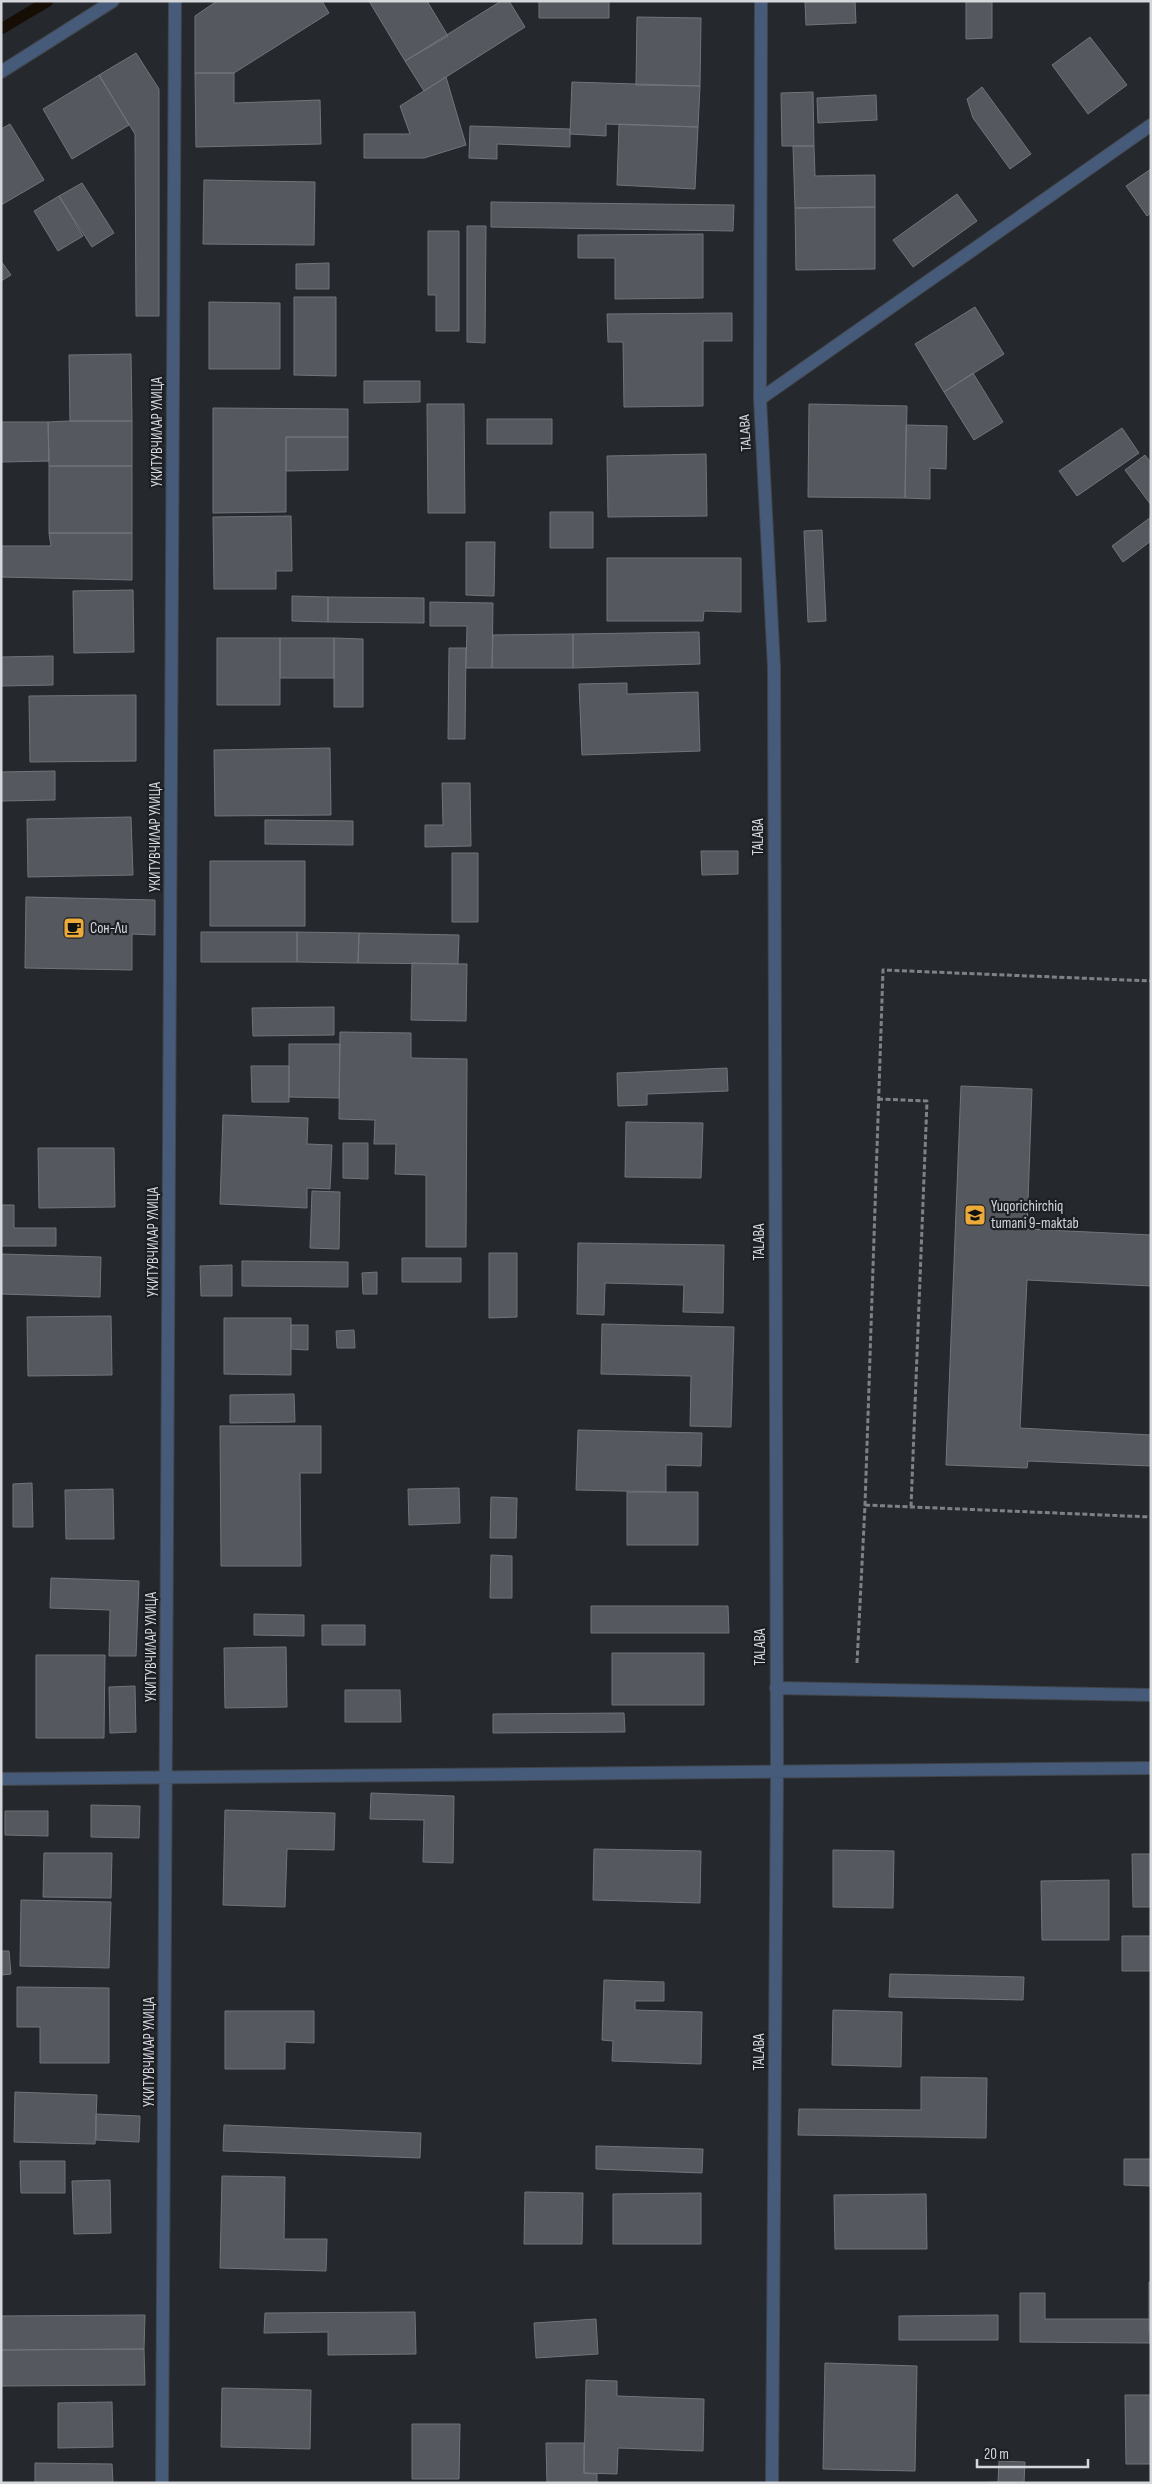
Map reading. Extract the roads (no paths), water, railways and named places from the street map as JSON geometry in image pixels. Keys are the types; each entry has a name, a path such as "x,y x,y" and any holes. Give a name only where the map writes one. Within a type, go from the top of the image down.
{"street":[{"path":"1,72 113,1"},
{"name":"УКИТУВЧИЛАР УЛИЦА","path":"162,2483 175,1"},
{"name":"TALABA","path":"761,1 760,399 774,667 777,1770 772,2483"},
{"path":"760,399 1151,125"},
{"path":"776,1688 1151,1695"},
{"path":"1,1779 167,1779 777,1770 1151,1768"}],"waterway":[{"path":"1,29 48,1"}],"place":[{"name":"Сон-Ли","path":"74,928"},
{"name":"Yuqorichirchiq tumani 9-maktab","path":"975,1215"}]}
